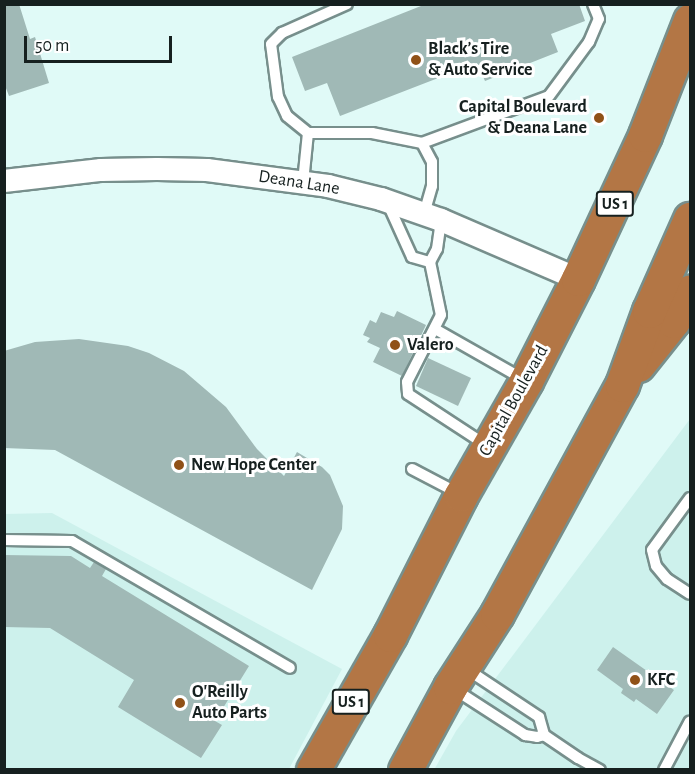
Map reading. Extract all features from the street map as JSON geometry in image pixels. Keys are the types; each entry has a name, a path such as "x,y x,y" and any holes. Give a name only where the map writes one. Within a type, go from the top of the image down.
{"highway":[{"name":"Capital Boulevard","path":"313,770 390,635 461,495 526,381 578,279 628,176 690,20"},
{"path":"665,318 690,219"},
{"path":"405,770 457,677 497,614 622,385 665,318 690,292"}],"street":[{"name":"Deana Lane","path":"4,181 101,170 157,169 207,171 303,182 387,201 432,217 578,279"}],"lane":[{"path":"347,4 282,33 271,44 278,97 287,116 308,133 372,134 422,143 549,96 589,42 599,19 593,4"},
{"path":"303,182 308,133"},
{"path":"422,143 432,162 432,217 437,249 430,262 441,315 406,382 408,394 489,446"},
{"path":"387,201 412,257 430,262"},
{"path":"435,328 526,381"},
{"path":"412,469 461,495"},
{"path":"690,498 652,550 656,566 667,579 690,594"},
{"path":"4,540 72,541 290,668"},
{"path":"457,677 525,735 537,737 544,735"},
{"path":"457,677 539,717 544,735 578,759 600,770"},
{"path":"664,770 690,721"}],"shaded area":[{"path":"690,419 690,769 434,770 456,731"},
{"path":"52,513 342,669 289,769 5,769 4,514"}],"building":[{"path":"4,4 19,4 30,39 35,37 49,83 9,96 4,83"},
{"name":"Black’s Tire & Auto Service","path":"426,4 579,4 585,21 551,34 558,52 485,81 477,63 340,116 327,83 305,91 292,57"},
{"name":"Valero","path":"397,311 426,325 402,376 373,362 380,348 367,342 370,338 363,335 370,320 376,323 381,312 394,317"},
{"name":"New Hope Center","path":"79,339 128,346 149,353 184,371 226,407 257,449 284,476 297,452 322,467 330,475 343,506 342,529 312,590 55,450 4,448 4,351 35,342"},
{"name":"Valero","path":"428,358 471,378 458,406 416,386"},
{"path":"4,555 71,556 90,568 94,562 106,569 102,576 249,666 215,721 222,725 201,758 118,707 134,680 50,628 4,627"},
{"name":"KFC","path":"613,647 674,690 657,714 636,699 634,702 621,693 623,689 597,670"}],"place":[{"name":"Black’s Tire & Auto Service","path":"416,60"},
{"name":"Capital Boulevard & Deana Lane","path":"599,118"},
{"name":"Valero","path":"395,345"},
{"name":"New Hope Center","path":"179,465"},
{"name":"KFC","path":"635,680"},
{"name":"O'Reilly Auto Parts","path":"180,703"}]}
